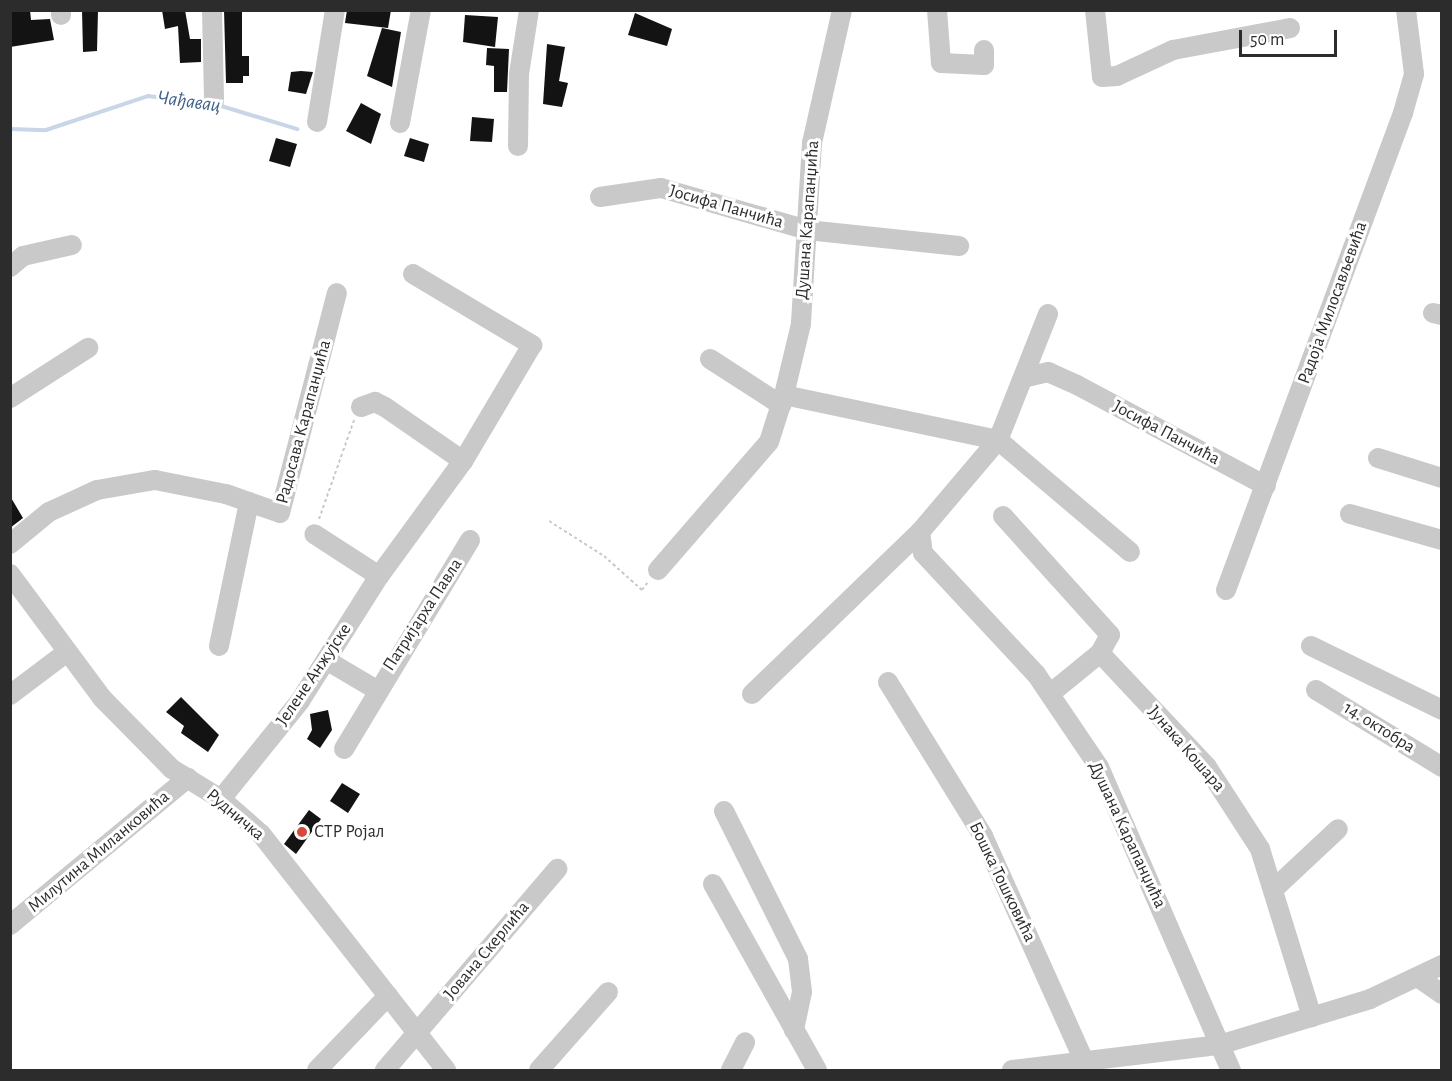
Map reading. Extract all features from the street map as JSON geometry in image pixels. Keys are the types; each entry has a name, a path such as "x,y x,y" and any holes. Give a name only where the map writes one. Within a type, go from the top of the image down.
{"street":[{"path":"212,10 214,101"},
{"path":"316,122 335,10"},
{"path":"400,123 421,10"},
{"path":"518,146 519,74 529,10"},
{"name":"Душана Карапанџића","path":"658,570 769,442 801,324 812,142 842,10"},
{"path":"937,10 941,63 984,65 984,50"},
{"path":"1095,10 1102,77 1117,76 1173,50 1290,28"},
{"name":"Радоја Милосављевића","path":"1226,590 1403,113 1414,74 1406,10"},
{"name":"Јосифа Панчића","path":"600,197 661,188 807,230 959,246"},
{"path":"10,267 23,256 72,245"},
{"name":"Јелене Анжујске","path":"221,799 300,701 379,576 463,461 532,345 413,274"},
{"name":"Радосава Карапанџића","path":"10,544 49,512 97,490 155,480 249,502 280,513 337,293"},
{"path":"752,694 920,532 998,440 1027,377 1048,314"},
{"path":"10,398 88,348"},
{"path":"710,359 782,400 998,440 1130,552"},
{"name":"Јосифа Панчића","path":"1027,377 1048,372 1077,385 1266,486"},
{"path":"362,407 375,402 385,406 463,461"},
{"path":"1378,458 1442,478"},
{"path":"219,646 249,502"},
{"path":"1350,514 1442,540"},
{"path":"1003,516 1110,635 1100,652 1051,693"},
{"name":"Душана Карапанџића","path":"920,532 922,553 1051,693 1099,767 1218,1045 1232,1071"},
{"path":"314,534 379,576"},
{"name":"Патријарха Павла","path":"344,749 375,689 470,540"},
{"name":"Рудничка","path":"10,574 102,698 188,778 221,799 261,834 446,1071"},
{"path":"1311,645 1442,710"},
{"path":"10,696 67,652"},
{"name":"Јунака Кошара","path":"1100,652 1207,767 1260,849 1275,888 1312,1017"},
{"name":"Патријарха Павла","path":"326,660 375,689"},
{"name":"Бошка Тошковића","path":"888,682 983,836 1083,1059"},
{"name":"14. октобра","path":"1316,690 1442,767"},
{"name":"Милутина Миланковића","path":"10,925 188,778"},
{"path":"724,811 798,959 802,992 794,1030"},
{"path":"1275,888 1338,829"},
{"name":"Јована Скерлића","path":"385,1071 557,869"},
{"path":"713,884 817,1071"},
{"path":"1012,1071 1083,1059 1218,1045 1312,1017 1419,978 1442,965"},
{"path":"1419,978 1442,994"},
{"path":"539,1071 608,992"},
{"path":"317,1071 388,996"},
{"path":"731,1071 745,1042"}],"path":[{"path":"314,534 362,407"},
{"path":"549,521 604,556 642,590 658,570"}],"building":[{"path":"10,10 30,10 31,20 50,19 54,40 10,47"},
{"path":"82,10 98,10 97,51 83,52"},
{"path":"162,10 185,10 190,39 201,39 201,62 180,63 178,26 165,29"},
{"path":"224,10 242,10 242,56 249,56 249,76 243,76 243,83 226,83"},
{"path":"347,10 391,10 388,28 345,23"},
{"path":"635,13 672,29 667,46 628,35"},
{"path":"465,15 498,17 495,47 463,42"},
{"path":"382,28 401,32 392,87 367,76"},
{"path":"547,44 565,47 559,81 568,83 562,107 543,104"},
{"path":"487,48 509,49 507,92 494,92 494,66 486,65"},
{"path":"291,72 313,72 306,94 288,91"},
{"path":"361,103 381,114 371,144 346,131"},
{"path":"472,117 494,119 492,142 470,141"},
{"path":"276,138 297,144 290,167 269,161"},
{"path":"410,138 429,144 424,162 404,156"},
{"path":"10,496 23,518 10,528"},
{"path":"181,697 219,735 208,752 181,733 184,726 166,712"},
{"path":"328,710 332,730 320,748 307,739 312,730 310,714"},
{"path":"342,783 360,794 348,813 330,801"},
{"name":"СТР Ројал","path":"309,810 321,819 296,854 284,844"}],"waterway":[{"name":"Чађавац","path":"10,129 46,130 148,96 207,104"},
{"name":"Чађавац","path":"218,105 297,129"}],"place":[{"name":"СТР Ројал","path":"302,832"}]}
